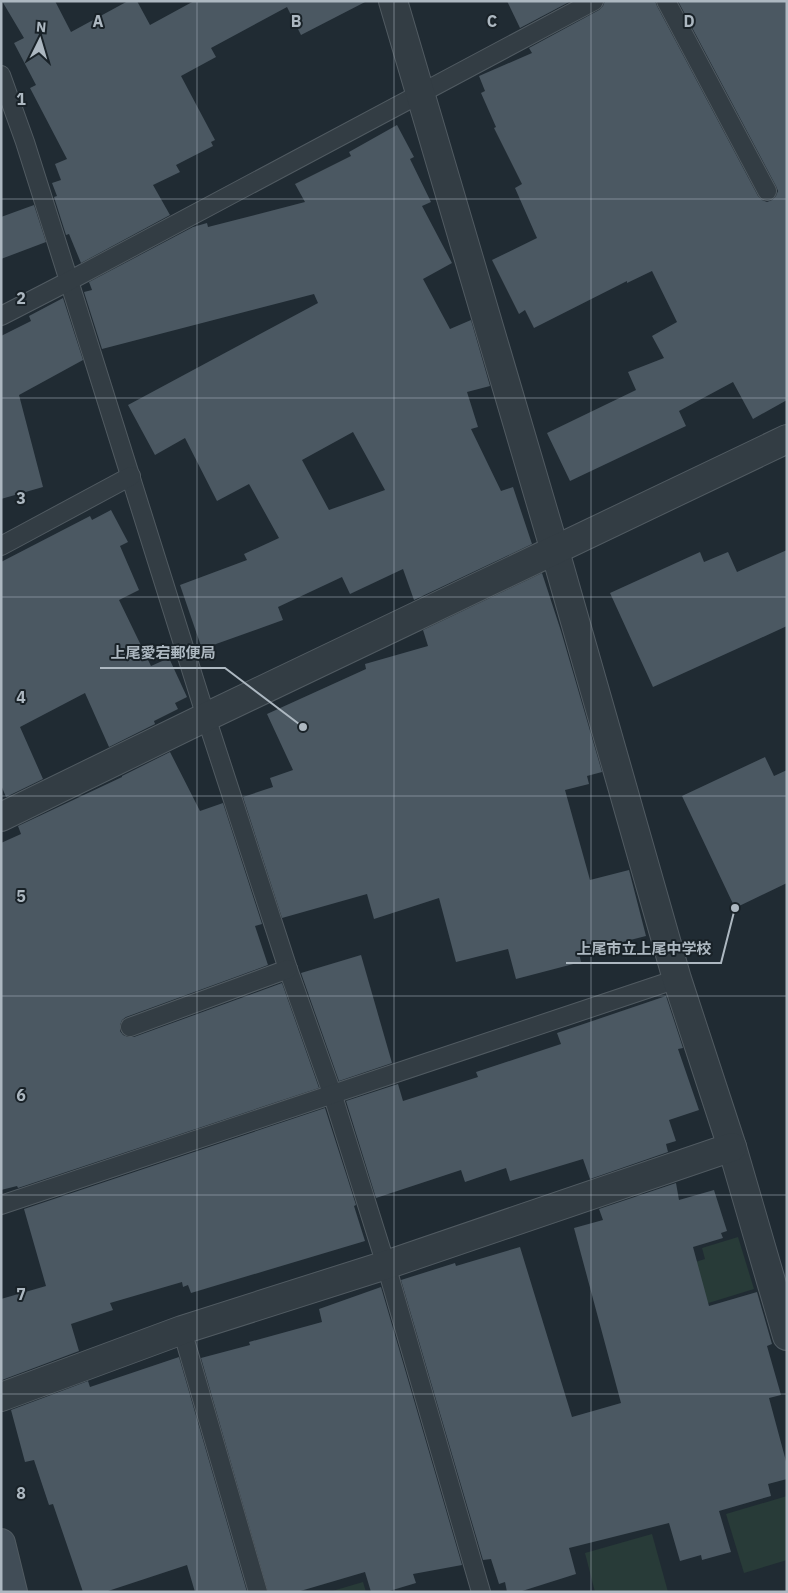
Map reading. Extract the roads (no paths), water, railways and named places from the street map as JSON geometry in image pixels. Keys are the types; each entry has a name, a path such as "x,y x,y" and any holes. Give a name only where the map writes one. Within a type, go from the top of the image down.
{"main road":[{"path":"1,1543 13,1592"}],"street":[{"path":"393,1 555,551 677,979 732,1147 787,1336"},
{"path":"1,817 787,439"},
{"path":"1,1397 182,1330 386,1265 732,1147"}],"lane":[{"path":"1,316 594,1"},
{"path":"666,1 767,191"},
{"path":"1,75 25,142 206,717 288,969 332,1093 386,1265 481,1592"},
{"path":"1,546 131,476"},
{"path":"130,1027 288,969"},
{"path":"1,1204 677,979"},
{"path":"182,1330 258,1592"}],"place":[{"name":"上尾愛宕郵便局","path":"303,727"},
{"name":"上尾市立上尾中学校","path":"735,908"}]}
